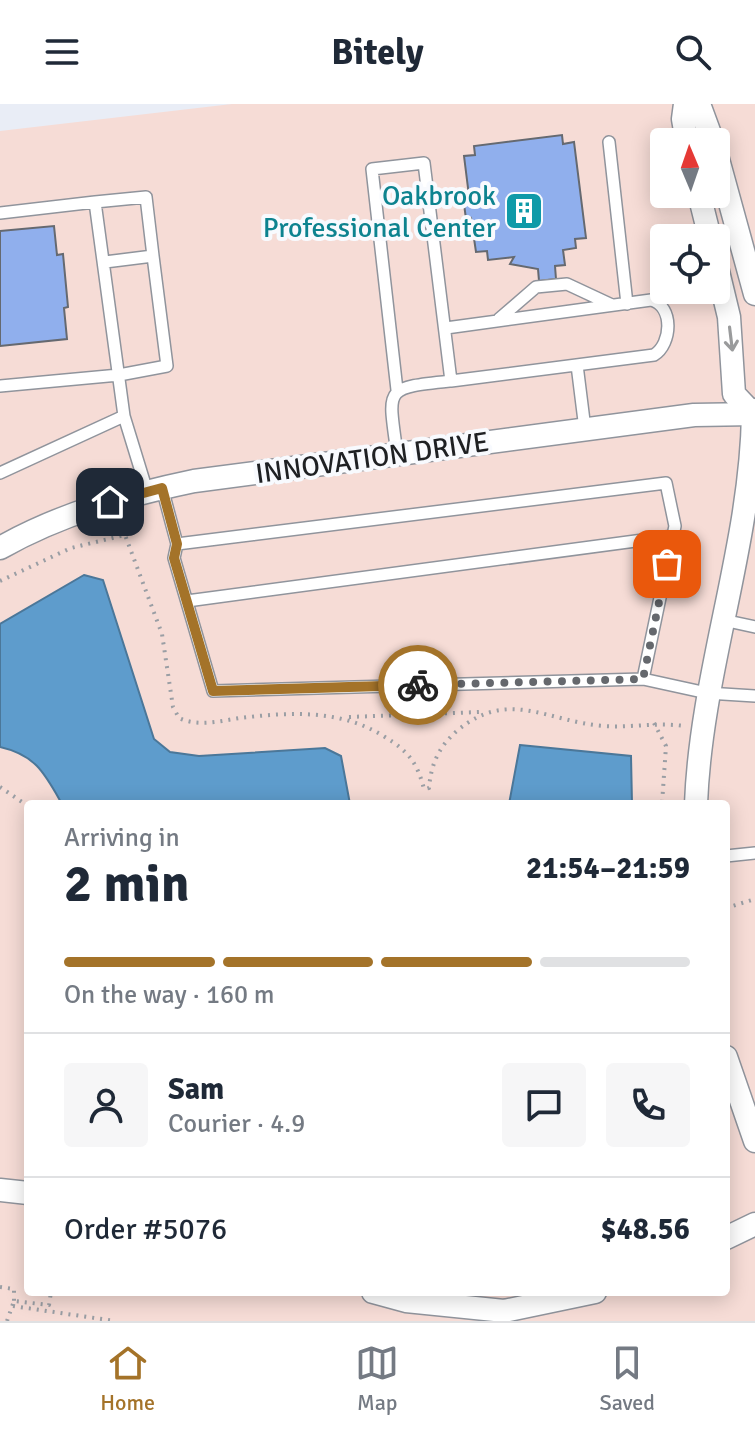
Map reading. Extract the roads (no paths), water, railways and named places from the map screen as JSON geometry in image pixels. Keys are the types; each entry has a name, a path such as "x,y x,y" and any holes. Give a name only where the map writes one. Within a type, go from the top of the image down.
{"street":[{"path":"685,104 685,128"},
{"path":"699,104 708,128"},
{"path":"730,203 755,294"},
{"path":"696,800 707,693 752,471 754,412 734,394 726,304"},
{"name":"INNOVATION DRIVE","path":"0,548 77,513 155,489 397,453 694,415 754,412"},
{"path":"730,1065 748,1100 755,1141"},
{"path":"0,1190 24,1193"},
{"path":"730,1236 755,1224"},
{"path":"388,1296 406,1301 504,1311 576,1296"}],"lane":[{"path":"609,142 627,304"},
{"path":"397,390 372,169 424,163 451,381"},
{"path":"0,213 146,197 167,366 119,375 0,386"},
{"path":"95,202 124,416 177,544 174,558 213,691 643,679 707,693 755,696"},
{"path":"105,262 153,256"},
{"path":"497,321 536,287 567,284 612,306"},
{"path":"397,453 390,403 397,390 404,386 654,355 663,350 668,339 665,310 659,302 651,300 446,328"},
{"path":"577,365 585,429"},
{"path":"0,473 124,416"},
{"path":"177,544 666,483 675,526 643,679"},
{"path":"187,601 673,536"},
{"path":"722,620 755,627"},
{"path":"730,856 755,853"}],"water":[{"path":"84,575 103,580 154,739 170,752 199,756 325,748 341,756 349,800 60,800 38,767 22,755 0,747 0,624"},
{"path":"520,745 631,756 632,800 510,800"}],"place":[{"name":"Oakbrook Professional Center","path":"524,211"}]}
